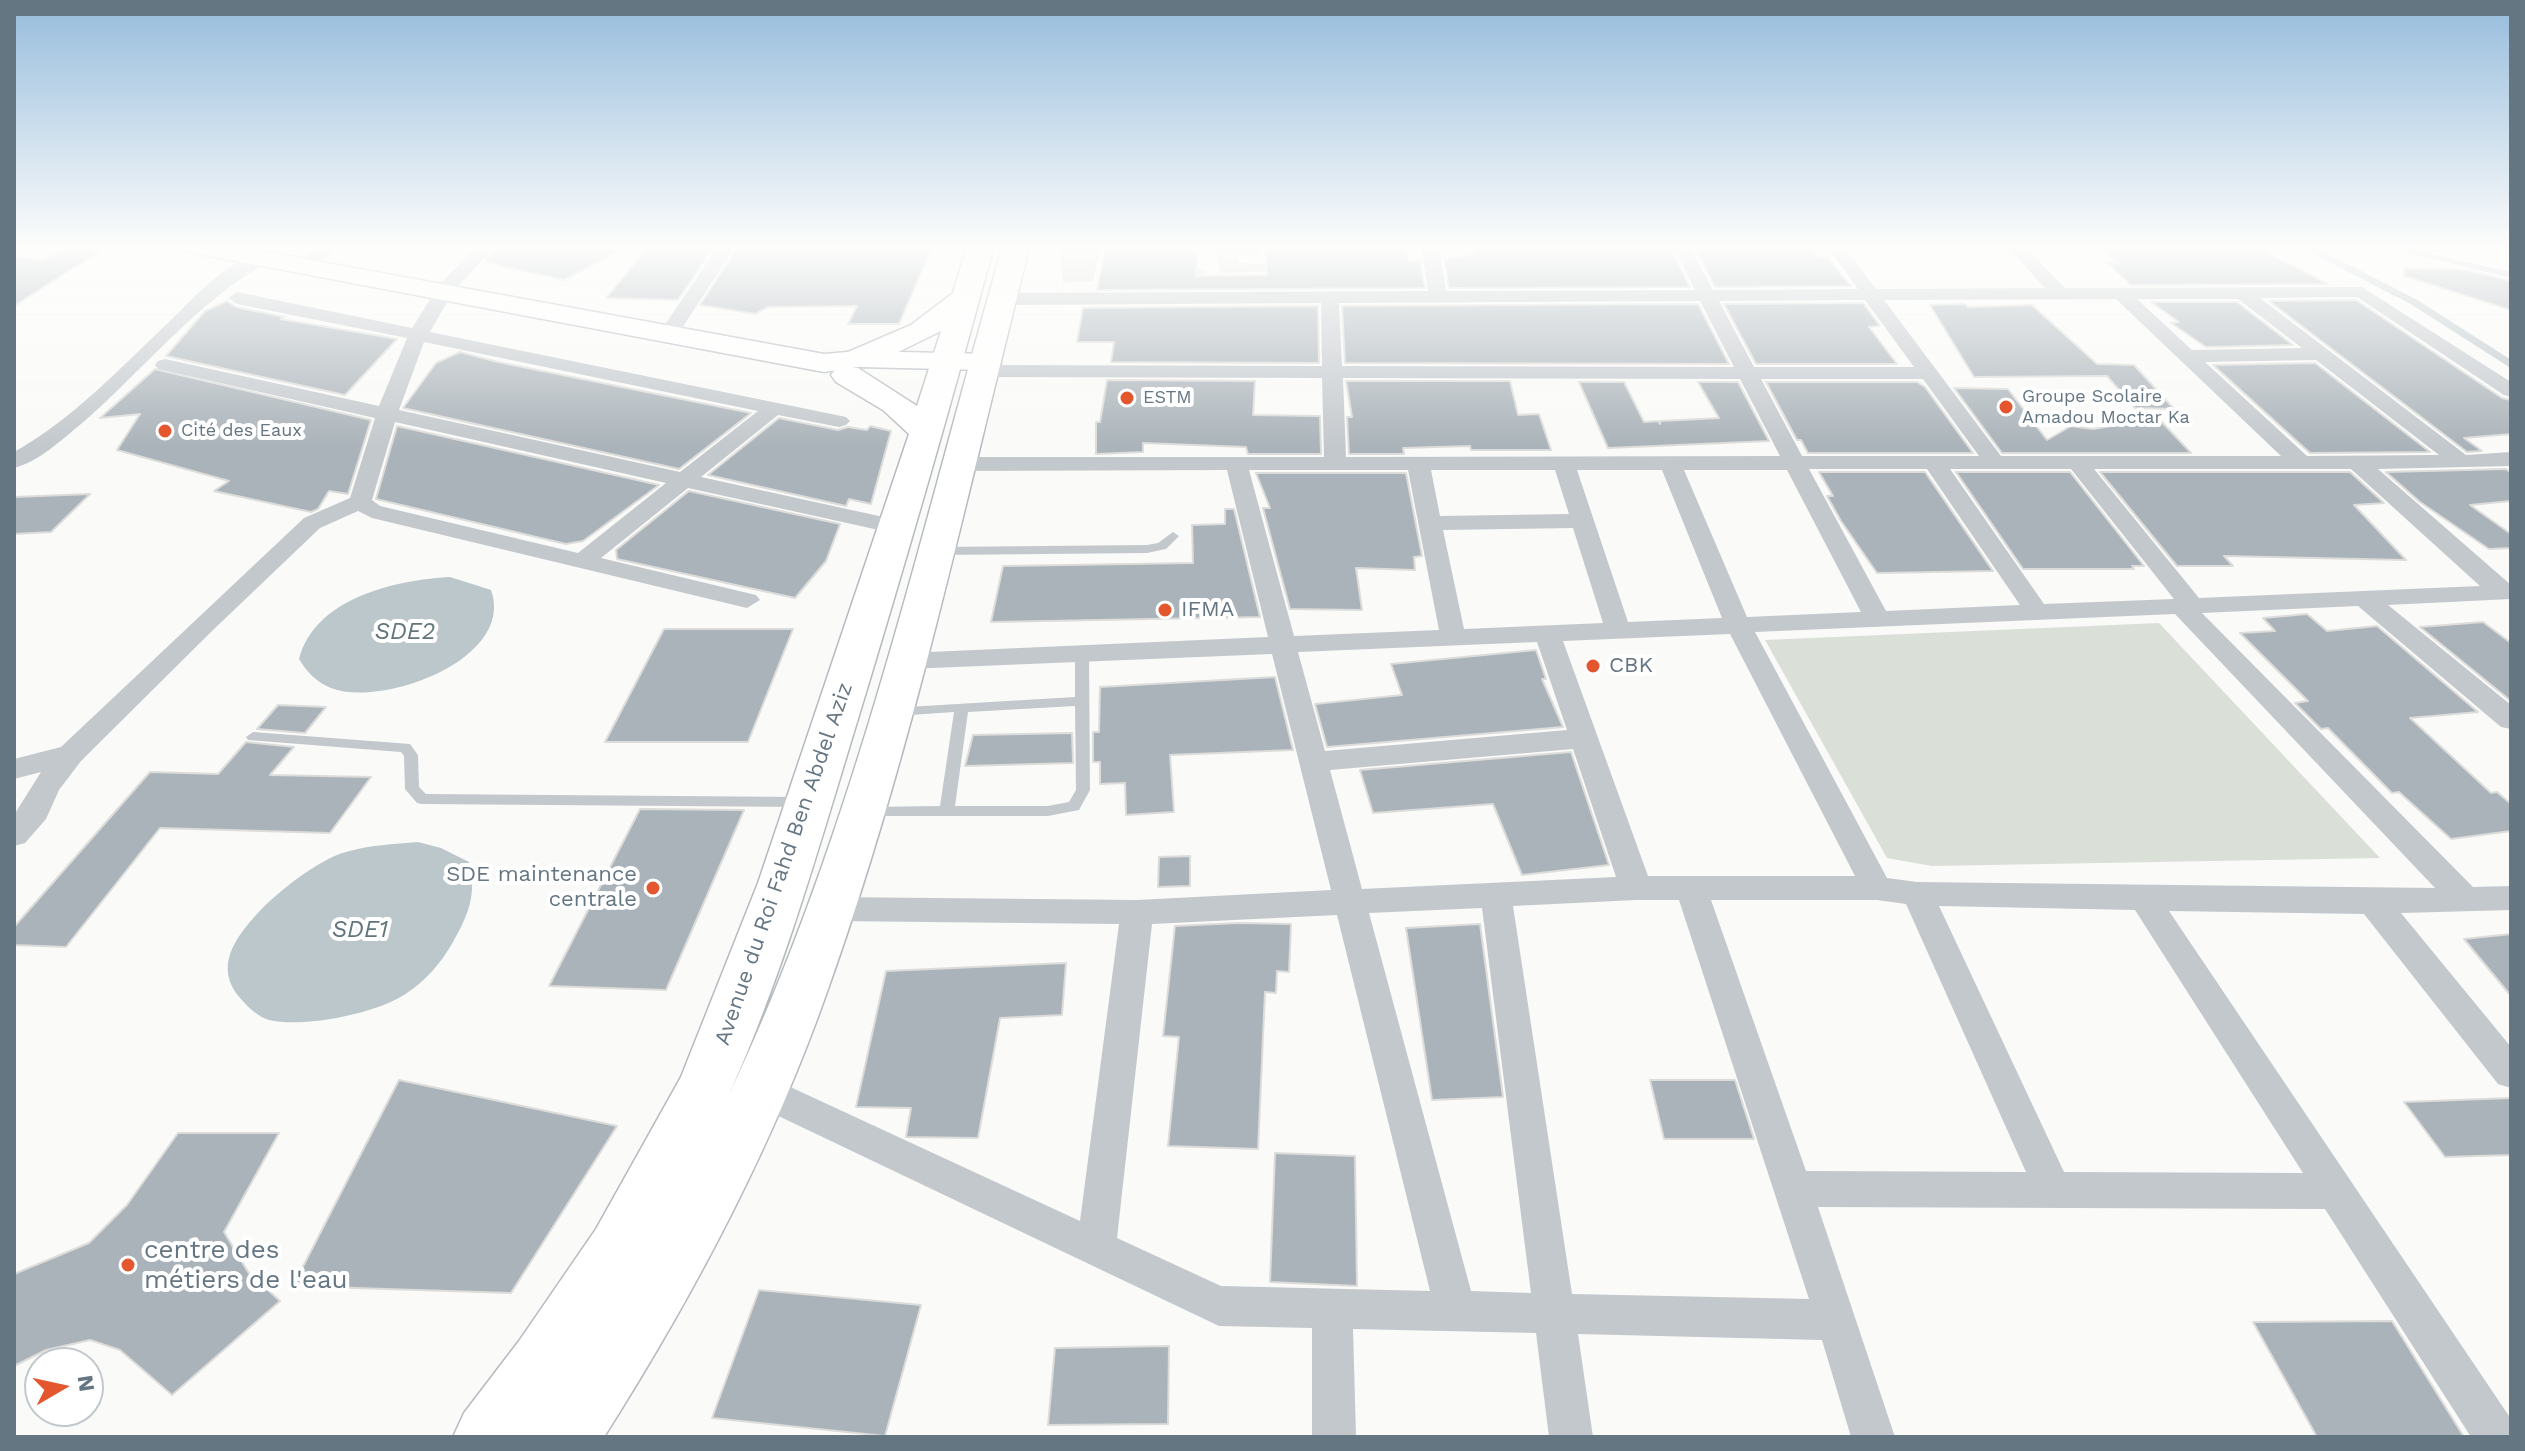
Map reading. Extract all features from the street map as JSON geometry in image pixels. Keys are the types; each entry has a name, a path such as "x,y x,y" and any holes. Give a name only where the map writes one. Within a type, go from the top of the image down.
{"main road":[{"path":"554,313 843,366 969,370"},
{"path":"843,366 956,313"},
{"name":"Avenue du Roi Fahd Ben Abdel Aziz","path":"488,1437 599,1278 650,1195 686,1127 740,996 809,802 917,539 969,370 981,313"},
{"path":"843,366 895,403 943,448"},
{"name":"Avenue du Roi Fahd Ben Abdel Aziz","path":"564,1437 632,1336 680,1253 760,1090 832,909 907,661 917,539"}],"street":[{"path":"14,461 41,446 114,385 190,313"},
{"path":"310,313 839,421"},
{"path":"14,835 35,811 46,786 71,754 312,523 360,502 388,412 432,313"},
{"path":"668,335 683,313"},
{"path":"1330,313 1335,463"},
{"path":"1716,313 1877,619"},
{"path":"1884,313 1995,463"},
{"path":"2141,313 2301,462"},
{"path":"2268,313 2461,462"},
{"path":"2393,313 2511,391"},
{"path":"2188,356 2321,354"},
{"path":"165,365 687,479 917,539"},
{"path":"969,370 1929,373"},
{"path":"581,562 775,407"},
{"path":"943,448 1236,463 2461,462 2511,459"},
{"path":"2077,462 2186,606 2466,900"},
{"path":"2357,462 2506,592"},
{"path":"1236,463 1456,1312"},
{"path":"1418,463 1453,637"},
{"path":"1564,463 1618,630"},
{"path":"1670,463 1738,625 1877,888"},
{"path":"1934,463 2037,612"},
{"path":"360,502 372,511 747,600"},
{"path":"1430,523 1583,521"},
{"path":"907,661 2506,592"},
{"path":"2364,598 2511,720"},
{"path":"1547,633 1636,888"},
{"path":"1314,762 1585,738"},
{"path":"14,769 71,754"},
{"path":"832,909 1137,912 1636,888 1877,888 1917,894 2373,902 2511,898"},
{"path":"1692,890 1837,1320 1873,1437"},
{"path":"1917,894 2053,1190"},
{"path":"1496,896 1571,1437"},
{"path":"2143,897 2497,1437"},
{"path":"2373,902 2511,1073"},
{"path":"1096,1249 1137,912"},
{"path":"760,1090 1219,1306 1837,1320"},
{"path":"1792,1189 2338,1191"},
{"path":"1332,1309 1334,1437"}],"lane":[{"path":"917,539 1147,549 1162,546 1173,536"},
{"path":"861,812 1048,811 1074,806 1083,790 1082,653"},
{"path":"892,711 1083,701"},
{"path":"947,810 962,707"},
{"path":"253,737 405,747 411,755 412,789 422,799 809,802"}],"shaded area":[{"path":"2159,623 2380,858 1932,866 1887,858 1765,640"}],"water":[{"name":"SDE2","path":"450,577 491,590 493,615 484,637 465,657 440,672 411,684 381,691 354,692 321,683 299,659 308,638 339,607 382,588"},
{"name":"SDE1","path":"418,842 441,848 469,862 472,884 470,903 459,932 438,964 419,984 404,995 375,1008 319,1021 265,1019 240,998 228,976 230,954 241,933 275,896 311,869 335,856 364,848"}],"building":[{"path":"204,313 264,313 285,317 281,319 397,339 345,395 166,356"},
{"path":"854,313 904,313 899,324 848,324"},
{"path":"1082,313 1318,313 1319,363 1111,362 1114,342 1077,342"},
{"path":"1342,313 1703,313 1729,364 1345,363"},
{"path":"1729,313 1870,313 1880,326 1869,327 1897,364 1756,364"},
{"path":"1935,313 2040,313 2097,364 2134,365 2174,409 2135,408 2107,376 1974,377"},
{"path":"2166,313 2251,313 2293,345 2206,347 2171,323 2179,322"},
{"path":"2284,313 2375,313 2502,398 2511,400 2511,434 2464,438 2482,451 2467,452"},
{"path":"460,352 751,413 679,469 403,408 436,363"},
{"path":"2315,363 2430,452 2310,453 2213,365"},
{"path":"155,369 371,420 348,494 329,491 318,509 311,512 214,491 229,481 117,450 140,414 100,418"},
{"path":"1107,380 1255,381 1253,415 1320,416 1321,454 1248,454 1246,447 1143,443 1143,452 1096,454 1096,422 1100,422"},
{"path":"1346,381 1510,381 1518,415 1539,414 1551,450 1471,450 1470,446 1403,448 1404,454 1349,454 1347,417 1352,417"},
{"path":"1579,382 1624,382 1644,422 1658,421 1660,424 1660,421 1719,418 1698,382 1738,382 1769,441 1608,448"},
{"path":"1766,382 1917,382 1925,387 1973,453 1808,453 1801,440 1797,440"},
{"path":"1954,388 2008,389 2047,440 2071,426 2093,429 2158,418 2191,453 2002,453"},
{"path":"779,418 838,430 848,427 867,430 870,426 891,431 871,504 849,499 846,506 708,475"},
{"path":"397,426 659,485 583,541 566,544 376,499"},
{"path":"2506,469 2511,473 2511,501 2470,505 2511,534 2511,548 2489,549 2420,502 2386,472"},
{"path":"1819,472 1925,472 1993,571 1877,573 1841,521 1827,496 1833,496"},
{"path":"1956,472 2070,472 2144,566 2132,566 2134,569 2023,569"},
{"path":"2100,472 2350,472 2384,503 2354,505 2406,560 2224,556 2233,566 2177,566"},
{"path":"1256,473 1406,473 1422,556 1414,557 1415,570 1356,568 1362,610 1290,609 1263,508 1270,508"},
{"path":"689,491 840,524 826,561 795,598 617,559 616,550"},
{"path":"90,494 51,532 14,534 14,497"},
{"path":"1225,509 1234,509 1260,617 991,622 1003,566 1193,563 1192,525 1225,524"},
{"path":"2307,614 2327,631 2377,626 2478,712 2410,718 2491,793 2497,792 2511,804 2511,831 2451,839 2399,792 2392,793 2328,728 2321,729 2295,703 2308,701 2240,633 2275,631 2263,618"},
{"path":"2483,622 2511,643 2511,701 2420,627"},
{"path":"664,629 793,629 748,742 605,742"},
{"path":"1536,650 1546,679 1542,679 1563,727 1327,747 1315,704 1402,695 1391,664"},
{"path":"1275,677 1293,750 1170,755 1174,812 1126,815 1125,783 1100,784 1100,762 1093,762 1093,732 1099,732 1100,687"},
{"path":"278,705 326,707 305,733 257,729"},
{"path":"1072,733 1073,763 965,766 973,735"},
{"path":"246,742 294,747 270,775 371,777 330,833 160,828 66,947 14,945 14,927 150,772 218,774"},
{"path":"1571,752 1609,865 1522,875 1493,804 1373,813 1360,770"},
{"path":"640,809 744,810 666,990 549,986"},
{"path":"1190,856 1190,886 1158,887 1159,857"},
{"path":"1291,924 1289,972 1277,971 1276,993 1265,992 1258,1149 1168,1146 1179,1037 1163,1036 1175,926"},
{"path":"1480,924 1503,1097 1432,1100 1406,928"},
{"path":"2511,934 2511,996 2464,939"},
{"path":"1066,963 1062,1015 1000,1018 978,1138 906,1137 911,1108 856,1107 886,971"},
{"path":"399,1080 617,1126 511,1293 293,1286"},
{"path":"1650,1080 1735,1080 1754,1139 1664,1139"},
{"path":"2511,1098 2511,1155 2445,1157 2404,1102"},
{"path":"178,1133 279,1133 224,1232 248,1272 280,1301 172,1395 120,1350 90,1340 59,1347 24,1347 24,1361 14,1366 14,1274 89,1243 127,1205"},
{"path":"1275,1153 1355,1156 1357,1286 1270,1282"},
{"path":"759,1290 921,1305 885,1436 712,1418"},
{"path":"2392,1321 2464,1437 2317,1437 2253,1322"},
{"path":"1169,1346 1168,1424 1048,1425 1055,1348"}],"waterway":[{"path":"2431,313 2511,364"}],"place":[{"name":"ESTM","path":"1127,398"},
{"name":"Groupe Scolaire Amadou Moctar Ka","path":"2006,407"},
{"name":"Cité des Eaux","path":"165,431"},
{"name":"IFMA","path":"1165,610"},
{"name":"CBK","path":"1593,666"},
{"name":"SDE maintenance centrale","path":"653,888"},
{"name":"centre des métiers de l'eau","path":"128,1265"}]}
